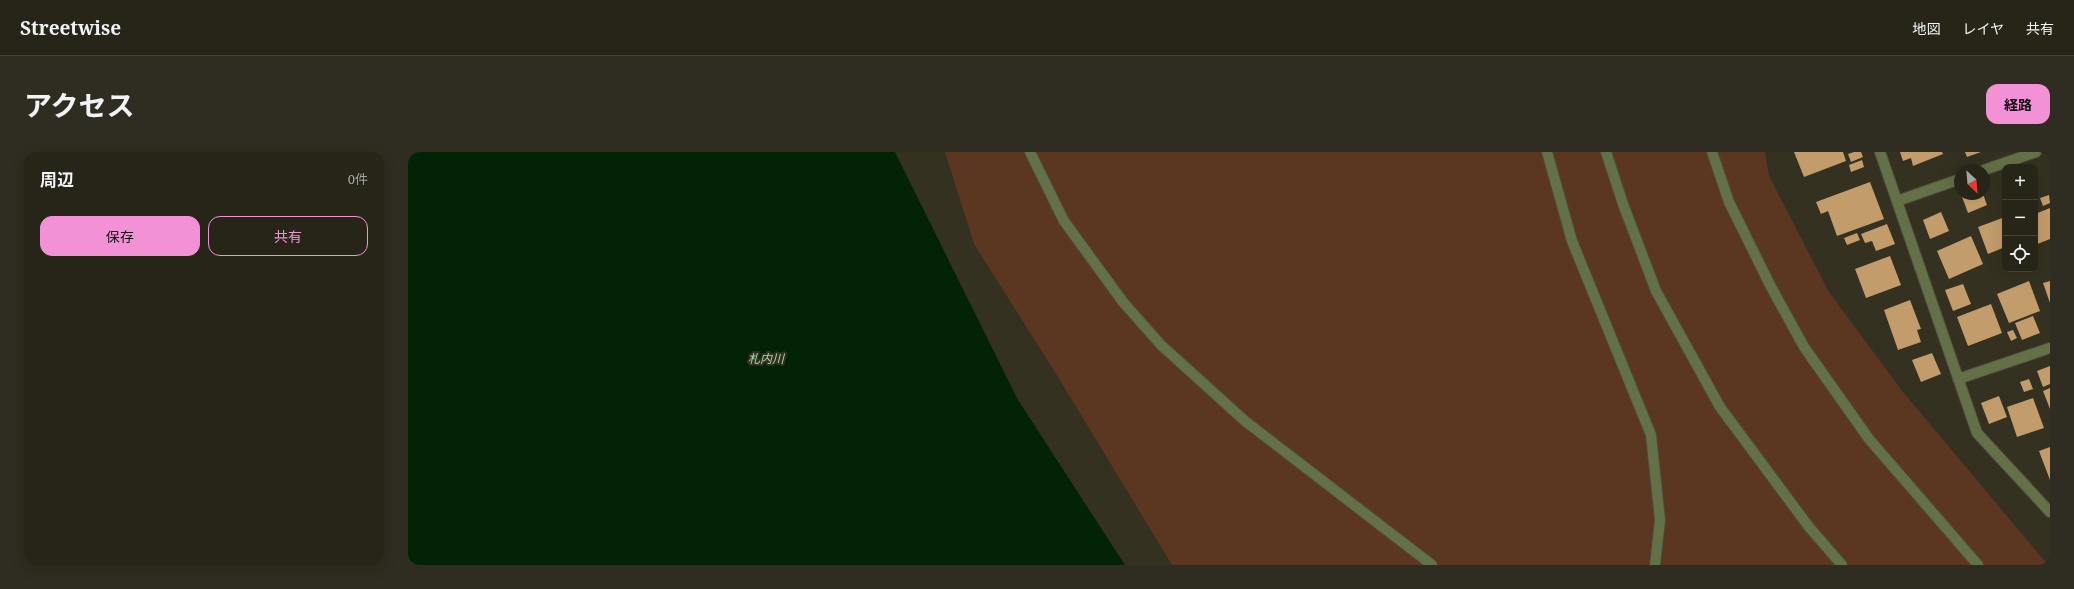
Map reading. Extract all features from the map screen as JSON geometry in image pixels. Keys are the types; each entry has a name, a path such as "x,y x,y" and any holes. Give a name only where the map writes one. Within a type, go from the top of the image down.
{"street":[{"path":"1030,152 1064,221 1123,302 1161,345 1245,421 1432,565"},
{"path":"1546,152 1572,241 1651,435 1660,520 1655,565"},
{"path":"1606,152 1623,204 1656,291 1720,407 1809,528 1842,565"},
{"path":"1712,152 1728,202 1804,348 1869,439 1978,565"},
{"path":"1880,152 1977,433 2050,512"},
{"path":"1990,168 2036,152"},
{"path":"1897,201 1954,181"},
{"path":"1958,379 2050,348"}],"shaded area":[{"path":"945,152 1765,152 1769,176 1829,292 1903,392 2048,565 1172,565 1058,377 974,244"}],"water":[{"name":"札内川","path":"408,152 895,152 1018,400 1125,565 408,565"}],"building":[{"path":"1794,152 1843,152 1846,161 1804,177"},
{"path":"1861,152 1863,157 1851,162 1848,154"},
{"path":"1900,152 1942,152 1943,154 1913,166 1911,158 1903,161"},
{"path":"1965,152 1981,152 1967,157"},
{"path":"1862,160 1864,167 1851,172 1849,165"},
{"path":"1870,182 1884,219 1837,236 1828,211 1821,214 1816,202"},
{"path":"2049,195 2050,203 2043,206 2040,198"},
{"path":"1963,200 1985,200 1987,205 1968,213"},
{"path":"2050,208 2050,239 2038,244 2038,236 2038,213"},
{"path":"1941,212 1949,231 1930,239 1923,220"},
{"path":"2002,218 2002,248 1988,254 1978,227"},
{"path":"1887,224 1895,244 1876,251 1872,241 1865,243 1861,234"},
{"path":"1857,233 1860,240 1847,245 1844,238"},
{"path":"1971,236 1983,264 1949,279 1937,251"},
{"path":"1890,256 1901,285 1866,298 1855,269"},
{"path":"2029,281 2040,311 2009,323 1997,294"},
{"path":"2050,281 2050,303 2043,283"},
{"path":"1963,284 1971,304 1953,311 1945,290"},
{"path":"1910,300 1921,329 1917,330 1921,342 1898,350 1884,310"},
{"path":"1991,304 2002,333 1968,346 1957,317"},
{"path":"2033,316 2040,333 2022,340 2015,323"},
{"path":"2013,330 2017,338 2011,341 2007,332"},
{"path":"1932,353 1941,374 1921,382 1912,360"},
{"path":"2050,366 2050,384 2043,387 2037,371"},
{"path":"2029,379 2033,389 2024,392 2020,382"},
{"path":"2050,388 2050,409 2043,391"},
{"path":"1999,396 2007,417 1989,424 1981,403"},
{"path":"2033,398 2044,428 2017,437 2007,407"},
{"path":"2050,447 2050,480 2039,451"}]}
